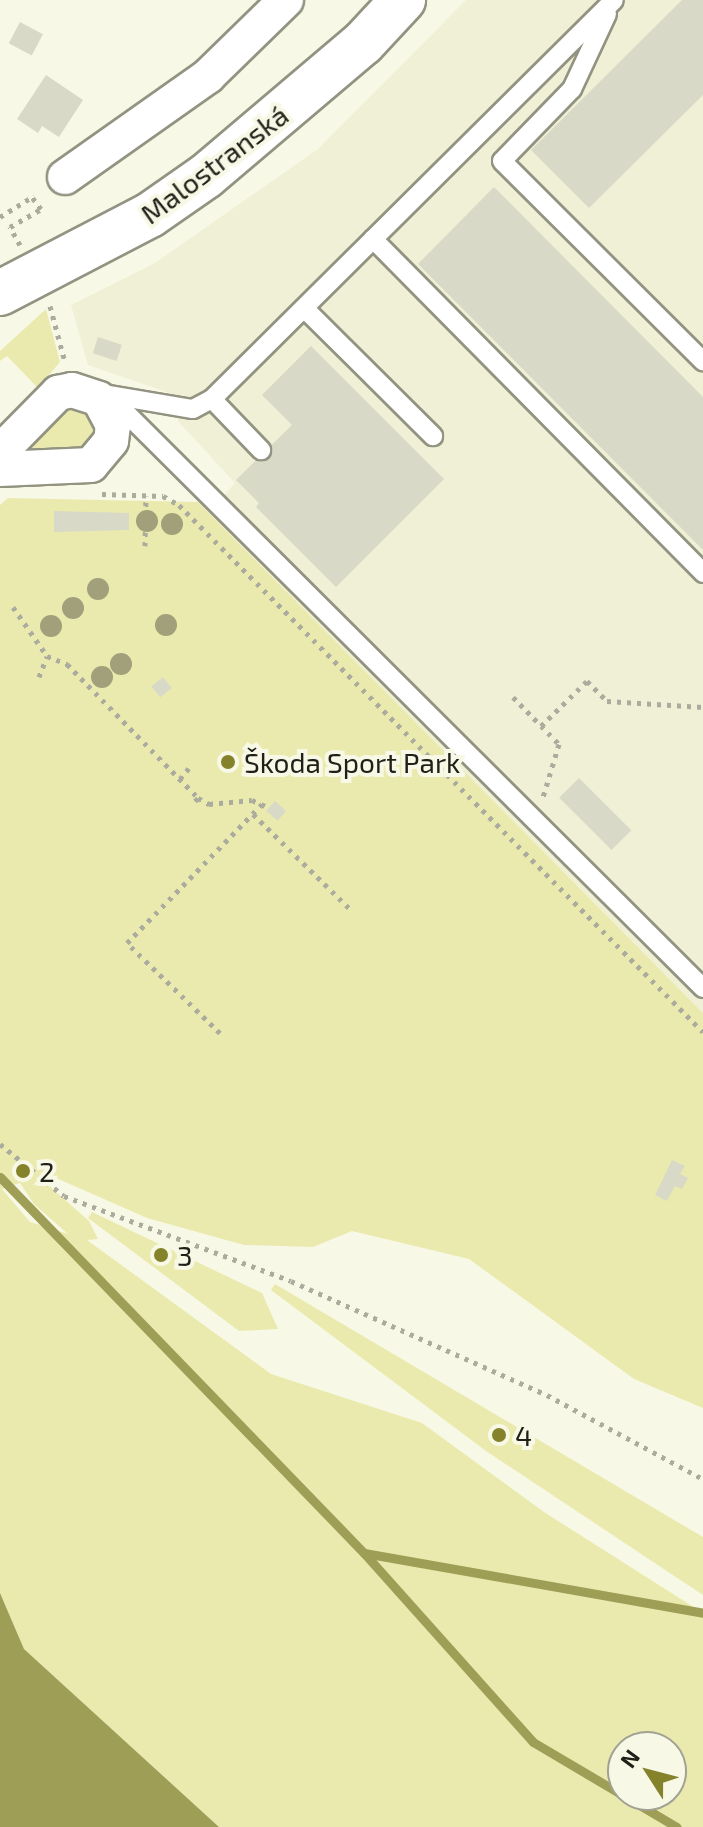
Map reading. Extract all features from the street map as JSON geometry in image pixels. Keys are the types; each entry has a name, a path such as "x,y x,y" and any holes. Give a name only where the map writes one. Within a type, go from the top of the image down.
{"main road":[{"name":"Malostranská","path":"0,293 129,227 206,176 363,43 403,0"}],"street":[{"path":"65,177 208,76 286,0"},
{"path":"0,452 46,401 89,392 108,409 113,425 104,455 75,469 0,469"}],"lane":[{"path":"89,392 193,409 212,399 614,0"},
{"path":"614,0 572,89 502,161 703,361"},
{"path":"373,239 703,573"},
{"path":"304,308 433,436"},
{"path":"89,392 535,821 703,988"},
{"path":"212,399 261,450"}],"path":[{"path":"0,217 65,177"},
{"path":"18,241 10,227 41,209 32,197"},
{"path":"47,293 89,392"},
{"path":"145,546 146,496 169,498 198,523 703,1032"},
{"path":"13,607 47,656 67,664 198,798 209,804 265,805 127,943 220,1033"},
{"path":"39,677 47,656"},
{"path":"541,726 587,681 607,701 703,707"},
{"path":"513,697 559,744 535,821"},
{"path":"180,779 189,768"},
{"path":"193,803 198,798"},
{"path":"253,814 349,908"},
{"path":"0,1144 64,1196 291,1281 547,1395 703,1479"}],"shaded area":[{"path":"466,0 703,0 703,1013 208,512 235,483 178,421 178,396 88,365 71,305 155,263 318,149"},
{"path":"0,1593 24,1649 219,1827 0,1827"}],"green space":[{"path":"46,309 60,362 38,388 7,356 0,361 0,351"},
{"path":"63,404 98,415 95,448 29,453"},
{"path":"8,498 198,502 703,1013 703,1408 634,1379 469,1259 352,1231 313,1247 244,1245 147,1218 47,1174 39,1177 89,1221 98,1239 87,1240 271,1374 422,1423 544,1512 703,1613 703,1827 219,1827 24,1649 0,1593 0,505","holes":["20,1183 34,1204 68,1234 30,1222 2,1189"]},
{"name":"3","path":"92,1212 262,1293 278,1329 239,1331 88,1218"},
{"name":"4","path":"275,1284 703,1537 703,1595 486,1451 271,1290"}],"building":[{"path":"682,0 703,0 703,95 589,208 531,150"},
{"path":"20,22 43,34 32,55 9,43"},
{"path":"46,75 83,100 59,137 42,126 38,133 17,119"},
{"path":"494,187 703,397 703,550 418,264"},
{"path":"98,337 122,345 117,361 93,353"},
{"path":"311,346 444,479 336,587 256,507 259,503 236,480 292,425 262,395"},
{"path":"54,511 129,513 129,530 54,532"},
{"path":"163,677 172,688 160,697 151,686"},
{"path":"579,778 631,830 612,850 559,798"},
{"path":"275,801 286,811 277,821 266,811"},
{"path":"672,1160 685,1166 680,1174 688,1178 682,1189 675,1186 667,1201 655,1195"}],"waterway":[{"path":"0,1177 364,1553 703,1613"},
{"path":"364,1553 533,1742 677,1827"}],"place":[{"name":"Škoda Sport Park","path":"228,762"},
{"name":"2","path":"23,1171"},
{"name":"3","path":"161,1255"},
{"name":"4","path":"499,1435"}]}
